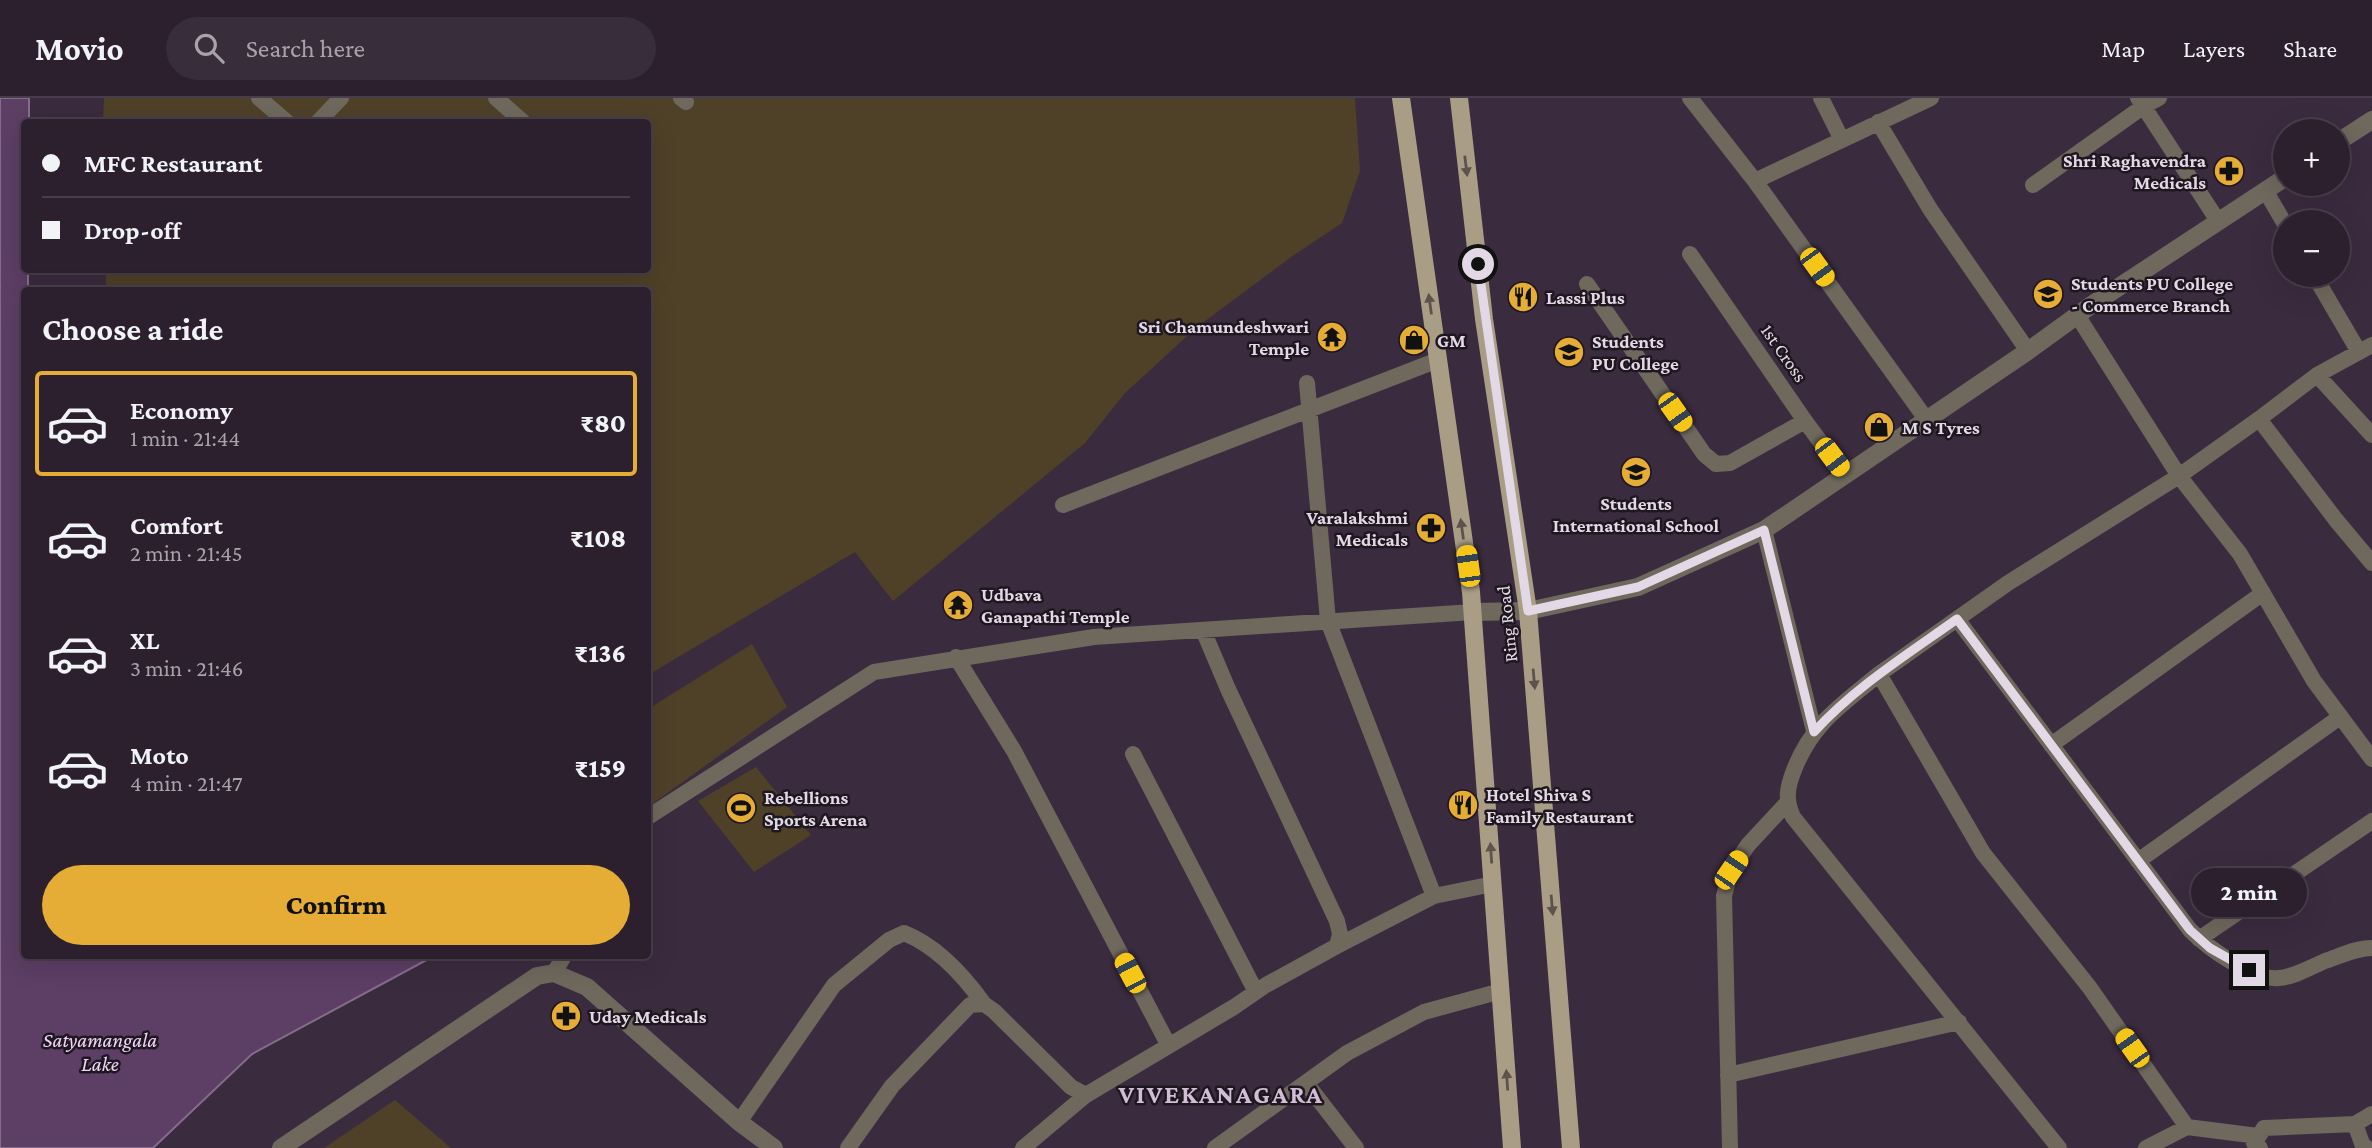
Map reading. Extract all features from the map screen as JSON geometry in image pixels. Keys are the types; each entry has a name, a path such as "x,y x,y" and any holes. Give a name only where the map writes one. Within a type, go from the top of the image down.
{"main road":[{"name":"Ring Road","path":"1401,98 1473,612 1512,1148"},
{"name":"Ring Road","path":"1458,98 1484,319 1528,611 1572,1148"}],"street":[{"path":"259,98 284,119"},
{"path":"321,119 341,98"},
{"path":"496,98 520,119"},
{"path":"1690,98 1755,181 1926,419"},
{"path":"1821,98 1842,140"},
{"path":"1755,181 1931,98"},
{"path":"2033,185 2147,101 2218,221"},
{"path":"2350,134 2372,120"},
{"path":"1878,122 1930,209 2028,351"},
{"path":"651,815 874,672 1094,637 1473,612 1528,611 1638,587 1764,530 2077,315 2273,185"},
{"path":"2265,190 2277,210"},
{"name":"1st Cross","path":"1690,254 1805,421 1846,475"},
{"path":"1587,284 1704,454 1716,464 1730,463 1805,421"},
{"path":"2059,1148 1793,817 1787,803 1787,787 1802,748 1814,732 1827,717 1879,674 2008,583 2179,476 2317,375 2365,349 2322,287"},
{"path":"2077,315 2179,476 2240,554 2314,681 2372,759"},
{"path":"1063,506 1438,360"},
{"path":"2317,375 2372,435"},
{"path":"1307,383 1328,621 1434,897"},
{"path":"2259,419 2372,563"},
{"path":"1764,530 1814,732"},
{"path":"2051,745 2263,593"},
{"path":"1957,619 2199,939 2249,970 2265,977 2280,978 2354,951 2372,948"},
{"path":"1203,630 1336,921 1340,934 1337,946"},
{"path":"956,657 1014,751 1169,1046"},
{"path":"1879,674 1983,853 2090,988 2187,1127"},
{"path":"2138,860 2340,716"},
{"path":"1133,754 1256,992"},
{"path":"1730,1148 1724,895 1731,870 1748,845 1787,803"},
{"path":"2199,939 2372,821"},
{"path":"1023,1148 1086,1095 1337,946 1434,897 1493,884"},
{"path":"739,1122 834,985 888,940 904,933 925,943 1071,1087 1086,1095"},
{"path":"554,973 562,959"},
{"path":"281,1148 537,976 554,973 587,987 739,1122 774,1148"},
{"path":"1215,1148 1347,1054 1424,1012 1501,991"},
{"path":"848,1148 892,1086 953,1021 970,1005 984,1004"},
{"path":"1728,1075 1959,1022"},
{"path":"1306,1083 1356,1148"},
{"path":"2146,1148 2187,1127 2259,1142 2264,1128 2355,1124 2372,1114"},
{"path":"2355,1124 2363,1146 2367,1148"}],"shaded area":[{"path":"104,98 1355,98 1360,171 1342,223 1197,327 1125,393 1085,443 893,601 855,552 651,673 651,287 106,287 106,273 651,273 651,119 103,119"},
{"path":"752,644 787,707 651,805 651,707"},
{"path":"756,767 811,835 754,872 698,801"},
{"path":"395,1100 451,1148 324,1148"}],"water":[{"name":"Satyamangala Lake","path":"0,98 29,98 29,119 21,119 21,273 28,273 28,287 21,287 21,959 428,959 252,1054 153,1148 0,1148"}],"place":[{"name":"Shri Raghavendra Medicals","path":"2229,171"},
{"name":"Students PU College - Commerce Branch","path":"2048,294"},
{"name":"Lassi Plus","path":"1523,297"},
{"name":"Sri Chamundeshwari Temple","path":"1332,337"},
{"name":"GM","path":"1414,340"},
{"name":"Students PU College","path":"1569,352"},
{"name":"M S Tyres","path":"1879,427"},
{"name":"Students International School","path":"1636,472"},
{"name":"Varalakshmi Medicals","path":"1431,528"},
{"name":"Udbava Ganapathi Temple","path":"958,605"},
{"name":"Hotel Shiva S Family Restaurant","path":"1463,805"},
{"name":"Rebellions Sports Arena","path":"741,808"},
{"name":"Uday Medicals","path":"566,1016"}],"district":[{"name":"VIVEKANAGARA","path":"1221,1094"}],"route":[{"path":"1478,264 1528,611 1638,587 1764,530 1814,732 1827,717 1879,674 1957,619 2190,930 2210,948 2249,970"}]}
